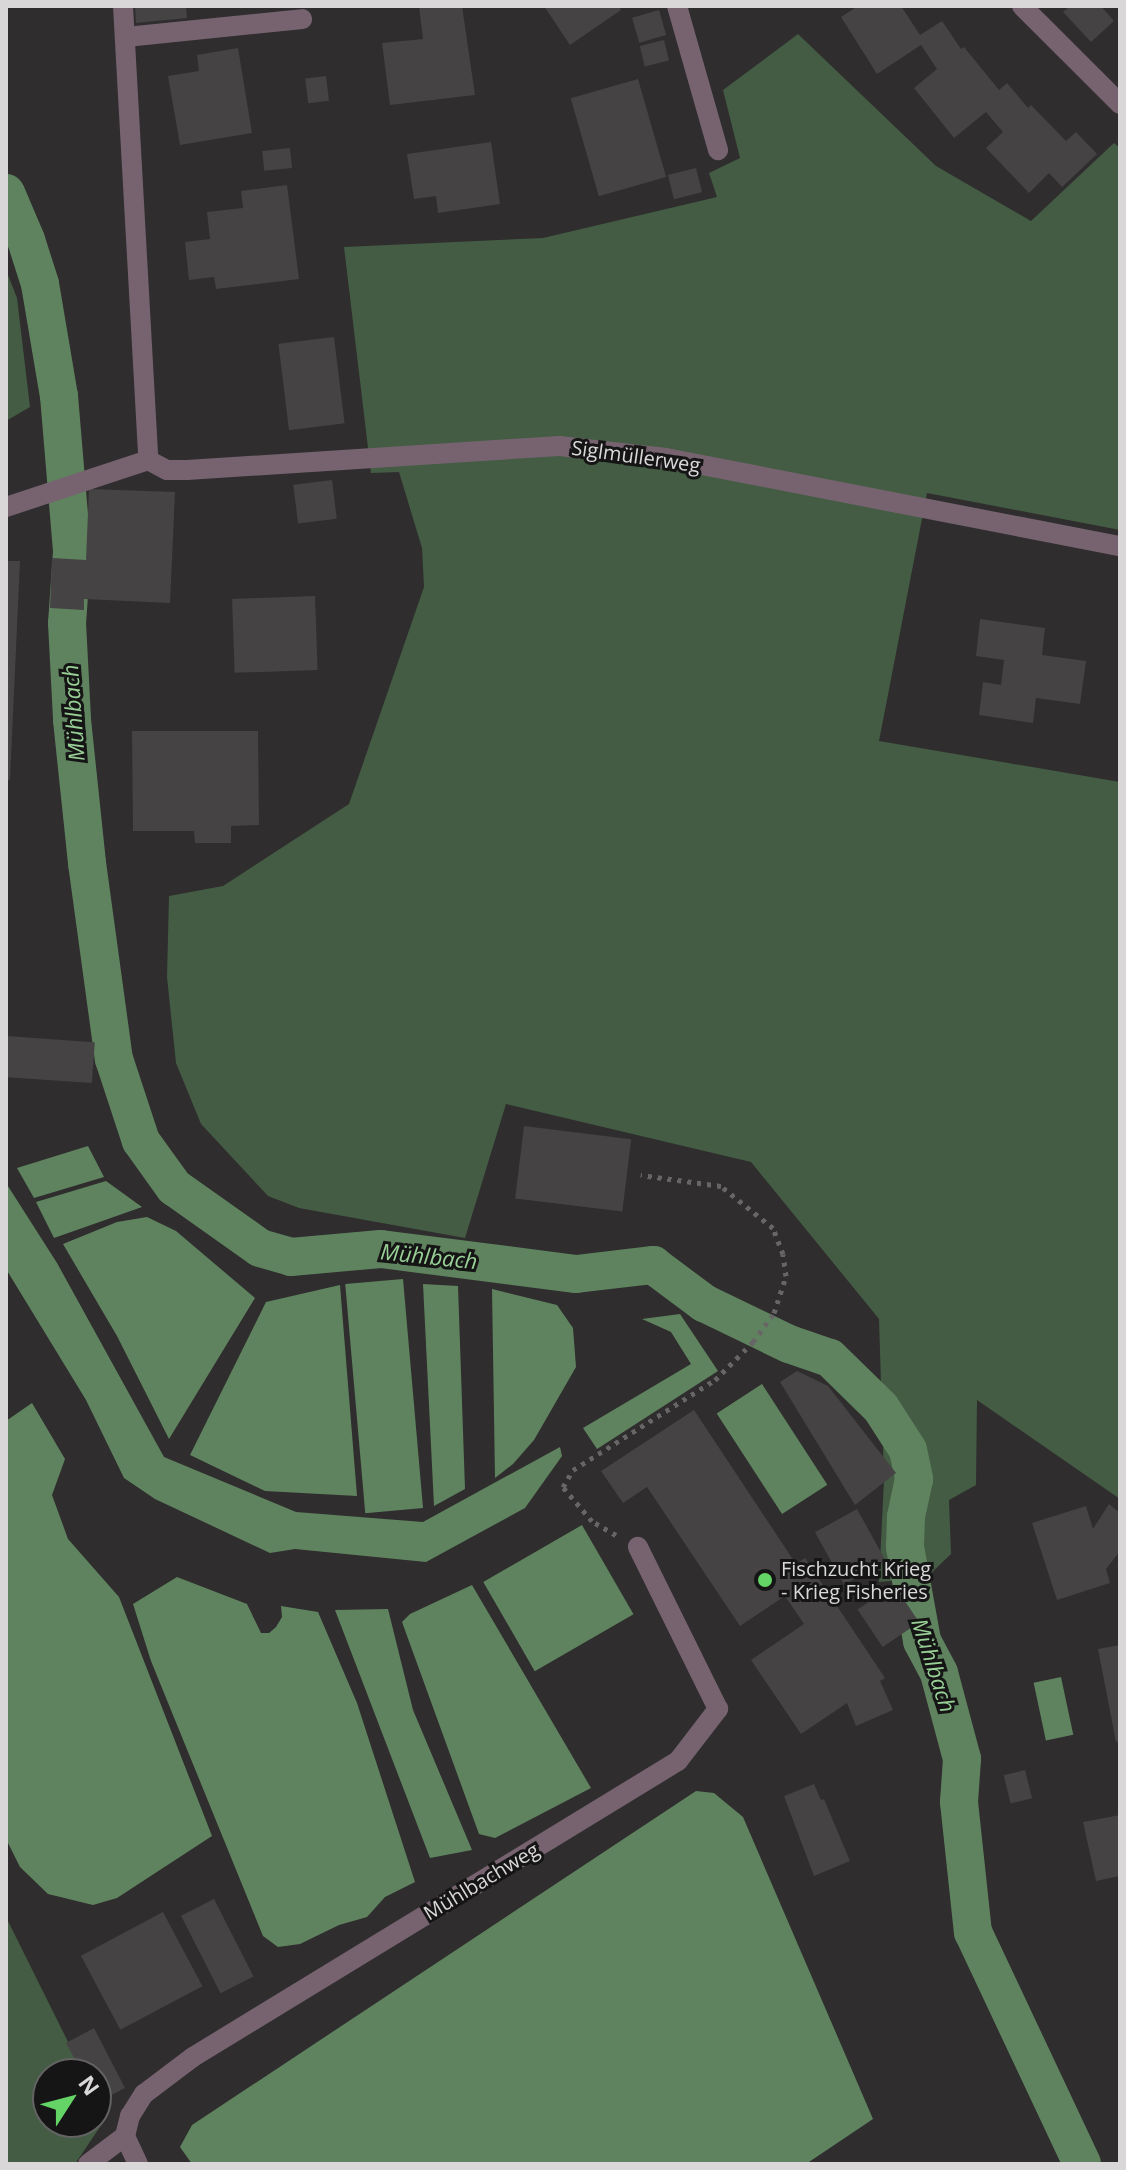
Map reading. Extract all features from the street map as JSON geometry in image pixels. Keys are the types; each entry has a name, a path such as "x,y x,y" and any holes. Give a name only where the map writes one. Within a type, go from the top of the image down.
{"street":[{"path":"6,507 148,460 123,6"},
{"path":"677,6 718,150"},
{"path":"1022,6 1120,104"},
{"path":"126,37 302,19"},
{"name":"Siglmüllerweg","path":"148,460 167,470 187,470 559,446 666,458 1120,546"},
{"name":"Mühlbachweg","path":"125,2136 130,2116 144,2094 193,2057 678,1761 718,1709 638,1547"},
{"path":"88,2164 125,2136 138,2164"}],"path":[{"path":"638,1547 592,1521 563,1487 573,1470 715,1380 753,1342 774,1313 786,1276 783,1254 773,1228 721,1186 641,1175"}],"shaded area":[{"path":"798,34 936,166 1031,221 1114,143 1120,148 1120,530 927,493 879,741 1120,782 1120,1499 977,1400 976,1485 949,1500 951,1554 926,1578 879,1582 884,1480 879,1319 751,1162 506,1104 465,1238 299,1208 268,1196 201,1124 176,1063 167,977 169,896 223,886 349,804 424,587 422,548 399,472 371,473 344,247 543,238 717,197 709,173 740,158 723,90"},
{"path":"6,270 17,298 30,407 6,421"},
{"path":"88,1146 104,1177 34,1198 17,1168"},
{"path":"106,1181 142,1207 54,1238 36,1202"},
{"path":"6,1183 57,1263 164,1457 296,1512 423,1522 560,1447 562,1456 525,1508 426,1562 295,1549 270,1553 155,1499 124,1478 86,1400 6,1269"},
{"path":"147,1217 176,1231 255,1298 169,1439 117,1336 63,1244 117,1222"},
{"path":"403,1279 423,1508 365,1513 345,1284"},
{"path":"423,1284 458,1286 465,1489 434,1506"},
{"path":"340,1285 357,1496 265,1491 190,1455 266,1302"},
{"path":"492,1289 557,1305 573,1328 576,1367 534,1440 513,1464 495,1478"},
{"path":"680,1314 718,1371 597,1449 583,1428 691,1364 671,1332 642,1319"},
{"path":"762,1384 827,1485 782,1514 717,1413"},
{"path":"32,1403 65,1459 52,1495 68,1539 119,1597 212,1836 117,1898 93,1905 48,1894 20,1867 6,1839 6,1421"},
{"path":"582,1525 634,1614 535,1671 483,1582"},
{"path":"177,1577 247,1604 261,1633 269,1633 276,1627 282,1617 281,1606 318,1612 357,1703 415,1882 385,1897 367,1917 339,1925 300,1944 278,1947 263,1936 151,1661 133,1604"},
{"path":"472,1585 591,1788 495,1838 479,1834 402,1622 410,1614"},
{"path":"388,1609 413,1710 472,1850 430,1858 335,1610"},
{"path":"1061,1677 1073,1735 1046,1741 1034,1683"},
{"path":"696,1791 714,1793 743,1817 873,2119 806,2164 192,2164 180,2147 192,2125"},
{"path":"6,1917 76,2058 32,2058 32,2138 93,2138 75,2164 6,2164"}],"building":[{"path":"135,6 186,6 187,18 136,23"},
{"path":"419,6 462,6 475,95 390,105 382,43 423,39"},
{"path":"544,6 619,6 621,10 570,45"},
{"path":"858,6 901,6 920,35 942,21 961,49 964,47 999,90 1007,83 1028,108 1031,105 1066,141 1076,132 1097,154 1062,187 1049,173 1029,193 986,148 1003,132 986,112 954,138 914,88 937,69 921,45 877,74 841,17"},
{"path":"1070,6 1101,6 1114,21 1091,42 1063,12"},
{"path":"659,10 666,35 639,43 632,18"},
{"path":"664,40 669,60 645,66 640,46"},
{"path":"238,48 252,133 180,145 168,76 199,71 197,55"},
{"path":"326,76 329,101 308,103 305,79"},
{"path":"638,79 666,177 599,196 571,98"},
{"path":"491,142 500,204 438,213 436,196 414,199 407,154"},
{"path":"290,148 292,168 264,171 262,151"},
{"path":"696,168 702,192 674,199 668,175"},
{"path":"287,185 299,279 216,289 214,277 189,280 185,242 210,239 207,212 243,208 241,191"},
{"path":"334,337 345,423 289,430 278,344"},
{"path":"332,480 337,519 298,523 293,485"},
{"path":"89,489 175,492 170,603 84,599 84,610 50,608 52,558 86,560"},
{"path":"6,561 20,561 10,780 6,780"},
{"path":"315,596 318,670 235,673 232,599"},
{"path":"980,619 1045,628 1042,655 1086,661 1080,704 1036,698 1033,723 979,715 983,682 1001,685 1004,660 976,656"},
{"path":"132,731 258,731 259,825 231,826 231,843 195,843 194,831 133,831"},
{"path":"6,1036 95,1042 92,1083 6,1077"},
{"path":"524,1126 631,1139 622,1212 515,1198"},
{"path":"797,1371 828,1386 896,1473 855,1505 780,1382"},
{"name":"Fischzucht Krieg - Krieg Fisheries","path":"694,1410 796,1564 805,1558 885,1678 880,1681 893,1710 856,1726 847,1703 801,1734 751,1660 804,1624 785,1596 740,1626 647,1487 623,1503 601,1471"},
{"path":"1109,1504 1120,1513 1120,1551 1106,1569 1110,1583 1057,1600 1032,1523 1086,1506 1093,1529"},
{"path":"857,1509 886,1561 844,1585 815,1532"},
{"path":"894,1585 919,1622 883,1647 858,1610"},
{"path":"1120,1645 1120,1741 1116,1742 1098,1649"},
{"path":"1025,1770 1032,1798 1011,1803 1004,1775"},
{"path":"814,1784 821,1800 824,1799 850,1861 814,1876 784,1796"},
{"path":"1120,1815 1120,1876 1096,1881 1083,1822"},
{"path":"214,1899 253,1977 221,1993 181,1916"},
{"path":"163,1912 202,1986 120,2030 81,1956"},
{"path":"94,2028 110,2058 74,2058 66,2043"},
{"path":"112,2063 125,2088 112,2095"}],"waterway":[{"name":"Mühlbach","path":"6,193 40,284 59,396 72,552 67,623 72,720 87,863 114,1059 141,1141 174,1187 260,1248 291,1257 381,1249 576,1274 653,1265 704,1303 789,1344 830,1358 881,1408 908,1450 914,1479 906,1517 905,1547 922,1641 939,1673 962,1759 959,1802 973,1932 1082,2164"}],"place":[{"name":"Fischzucht Krieg - Krieg Fisheries","path":"765,1580"}]}
